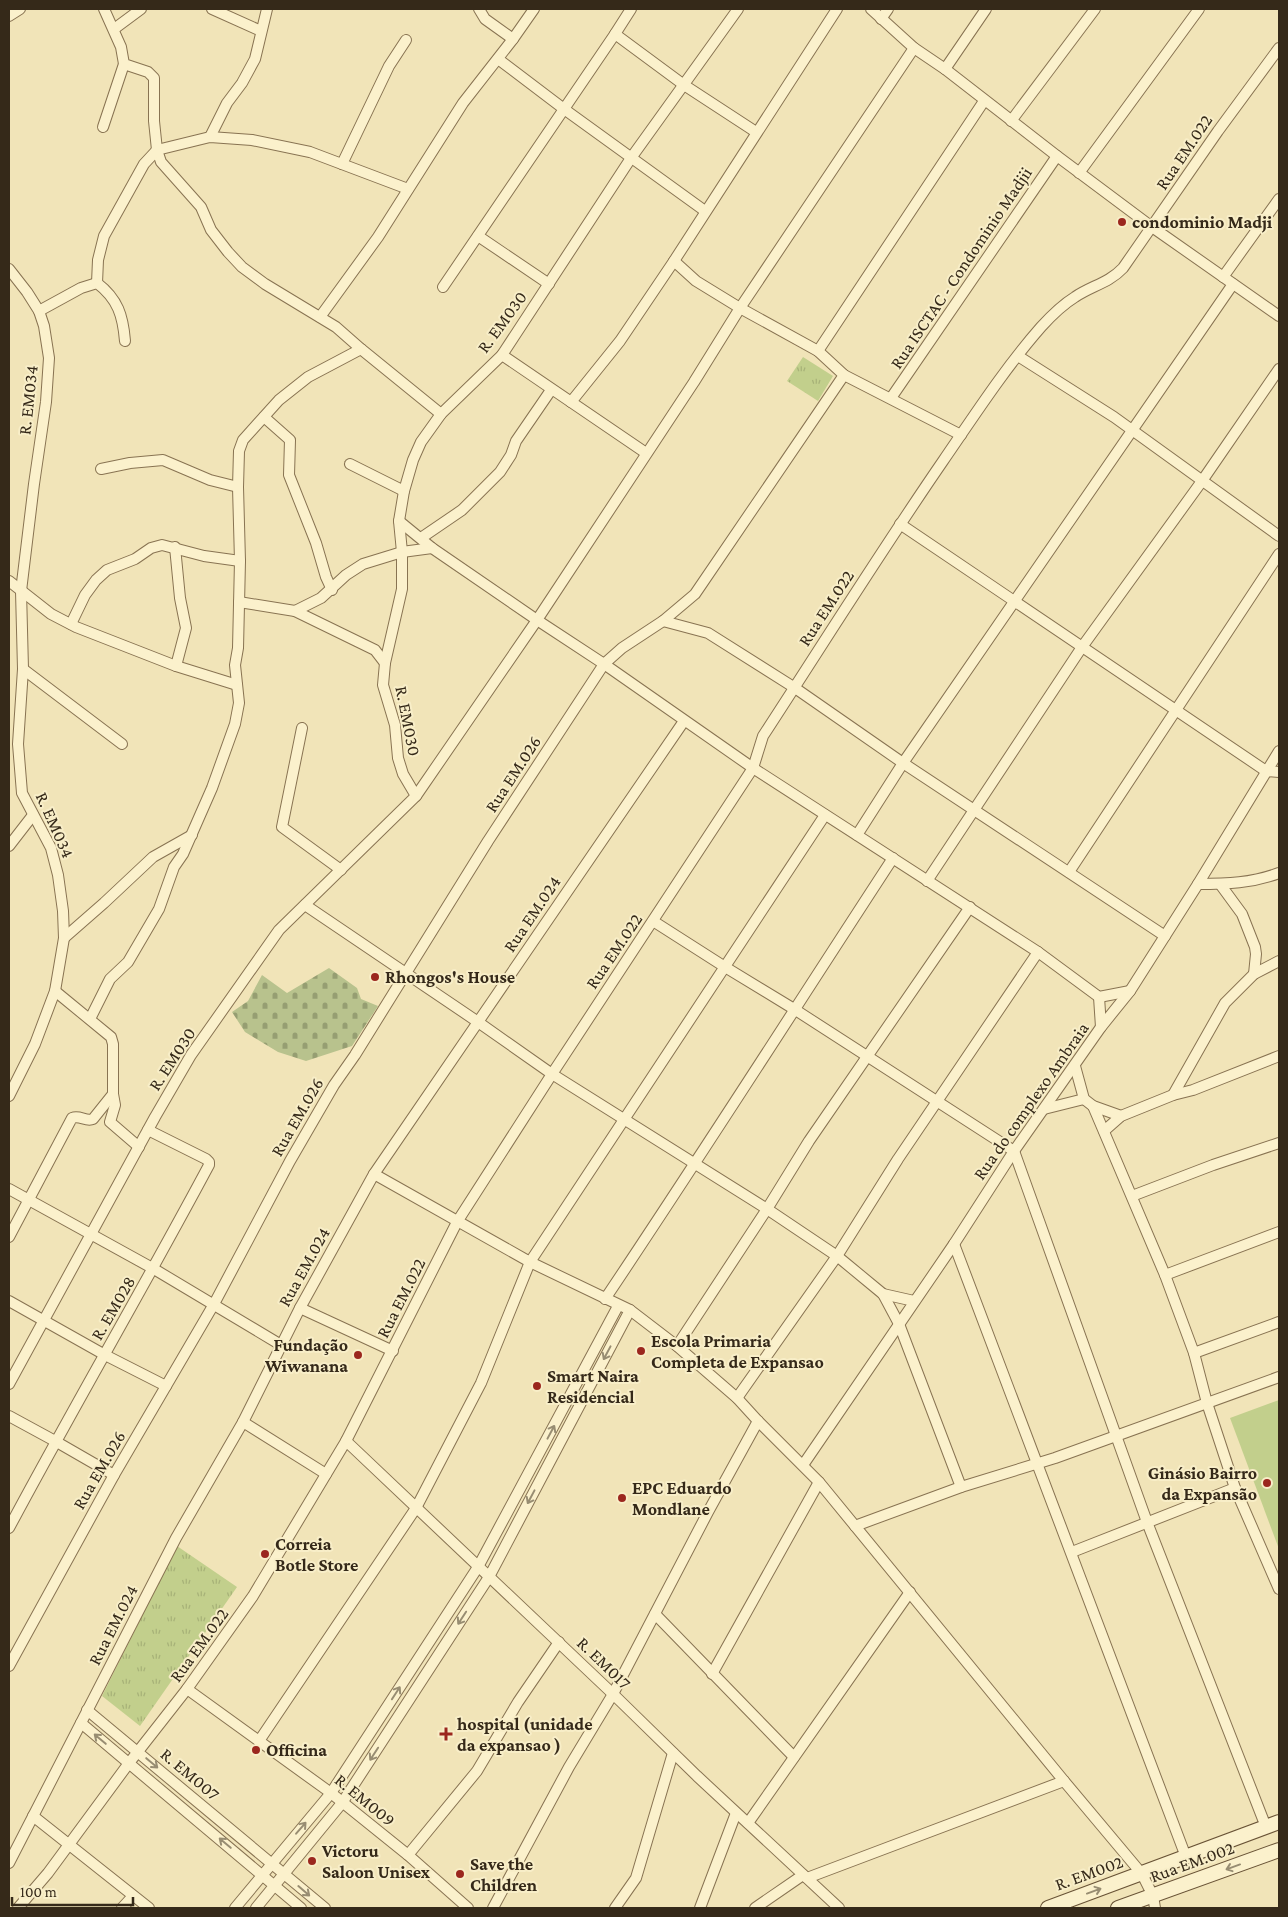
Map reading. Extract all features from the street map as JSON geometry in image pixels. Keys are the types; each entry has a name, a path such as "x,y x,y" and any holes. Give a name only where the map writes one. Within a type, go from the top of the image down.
{"street":[{"path":"9,16 20,9"},
{"path":"103,127 124,64 121,47 104,9"},
{"path":"114,29 141,9"},
{"path":"212,9 261,31"},
{"path":"210,137 227,103 242,83 255,60 267,9"},
{"path":"478,9 485,19 513,39"},
{"path":"320,317 378,237 463,103 534,9"},
{"path":"442,287 616,34 631,9"},
{"name":"R. EM030","path":"9,1384 191,1055 279,930 416,796 398,758 395,725 383,685 385,664 402,589 402,552 399,521 404,491 413,460 421,442 441,414 502,355 632,158 738,9"},
{"path":"571,402 620,341 837,9"},
{"path":"870,9 914,48 945,69 1011,122 1152,228 1279,316"},
{"path":"881,19 888,9"},
{"path":"945,69 986,9"},
{"path":"1011,122 1095,9"},
{"path":"1079,173 1199,9"},
{"path":"616,34 684,85 756,132"},
{"path":"342,164 388,66 406,40"},
{"path":"416,796 536,620 694,382 740,308 914,48"},
{"name":"Rua EM.022","path":"18,1908 48,1873 129,1763 187,1689 253,1596 346,1441 457,1222 753,768 763,736 900,524 1018,356 1057,310 1075,296 1107,282 1116,275 1152,228 1218,131 1279,48"},
{"path":"498,59 705,211"},
{"path":"124,64 148,72 154,78 154,121 157,150 161,162 192,195 201,207 211,230 242,267 336,327 360,349 441,414"},
{"path":"818,351 984,101"},
{"path":"97,283 98,260 104,236 144,164 157,150 210,137 252,140 310,152 408,189"},
{"name":"Rua ISCTAC - Condominio Madjii","path":"891,398 1057,156"},
{"path":"1223,277 1278,206"},
{"path":"478,236 549,284"},
{"path":"674,261 696,281 740,308 818,351 844,375 961,435"},
{"name":"R. EM034","path":"9,269 39,311 44,326 49,358 47,393 21,591 22,669 13,744 22,793 51,848 58,875 63,911 64,938 54,990 35,1044 9,1096"},
{"path":"39,311 82,288 97,283"},
{"path":"97,283 114,298 123,322 125,341"},
{"path":"858,836 903,763 1233,284"},
{"path":"90,1019 110,979 128,962 159,909 174,867 192,836 212,788 235,724 239,703 235,665 238,648 240,561 239,451 243,440 279,400 308,377 360,349"},
{"path":"502,355 646,453"},
{"path":"1018,356 1132,429 1279,536"},
{"path":"927,881 1082,647 1202,481 1279,369"},
{"name":"Rua EM.026","path":"9,1666 12,1654 214,1304 290,1161 334,1085 355,1055 488,841 604,664 622,648 662,621 695,594 844,375"},
{"path":"421,538 462,510 500,472 511,455 516,441 551,390"},
{"path":"264,417 290,440 290,475 316,543 326,578 332,590"},
{"path":"101,469 130,463 163,460 210,480 238,487"},
{"path":"350,464 404,491"},
{"path":"399,521 432,548 536,620 604,664 753,768 970,907 1038,952 1098,996 1130,991"},
{"path":"900,524 1266,771 1279,772"},
{"path":"71,624 85,595 96,580 107,570 135,558 151,548 162,544 204,556 240,561"},
{"path":"175,547 180,598 186,628 176,666"},
{"path":"295,611 322,598 346,575 363,564 402,552 432,548"},
{"path":"1069,872 1279,554"},
{"path":"9,581 51,614 71,624 176,666 237,685"},
{"path":"238,602 295,611 375,650 385,664"},
{"path":"662,621 708,633 794,688 903,763 1165,936"},
{"path":"22,669 122,744"},
{"name":"Rua EM.024","path":"9,1863 176,1538 243,1422 300,1308 374,1174 684,721"},
{"path":"302,728 282,826 341,870"},
{"name":"Rua do complexo Ambraia","path":"803,1465 954,1244 1014,1151 1101,1027 1130,991 1279,751"},
{"path":"9,846 33,815"},
{"path":"259,1741 416,1508 482,1383 530,1262 825,815"},
{"path":"64,938 153,856 192,836"},
{"path":"173,845 183,854"},
{"path":"605,1299 695,1164 893,858"},
{"path":"1198,884 1259,880 1279,873"},
{"path":"1220,884 1242,914 1255,947 1254,974"},
{"path":"304,905 405,972 552,1074 768,1209 837,1256 883,1294 899,1324 961,1487"},
{"path":"677,1346 768,1209 809,1141 970,907"},
{"path":"653,922 794,1009 1014,1151 1118,1436 1147,1522 1273,1824"},
{"path":"737,1398 837,1256 898,1158 1038,952"},
{"path":"1173,1095 1225,1003 1254,974 1279,962"},
{"path":"54,990 111,1037 113,1044 114,1105 110,1122 139,1147"},
{"path":"1098,996 1101,1027"},
{"path":"1104,1131 1121,1116 1279,1056"},
{"path":"1075,1066 1084,1099 1093,1106 1121,1116"},
{"path":"9,1237 72,1118 76,1116 89,1121 93,1119 113,1094"},
{"path":"1044,1109 1084,1099"},
{"path":"1093,1106 1165,1275 1194,1353 1207,1404 1235,1488 1279,1589"},
{"name":"R. EM028","path":"9,1528 56,1440 154,1269 209,1165 209,1162 148,1130"},
{"path":"1132,1196 1212,1165 1279,1143"},
{"path":"374,1174 530,1262 618,1306 630,1310 677,1346 737,1398 758,1422 819,1482 910,1592 1142,1874 1154,1904"},
{"path":"9,1189 154,1269 281,1345"},
{"path":"1165,1275 1279,1232"},
{"path":"954,1244 1186,1857"},
{"path":"883,1294 914,1301"},
{"path":"9,1301 105,1355 166,1386"},
{"path":"235,1908 331,1793 478,1567 618,1306"},
{"path":"300,1308 393,1351"},
{"path":"256,1908 342,1803 489,1577 630,1310"},
{"path":"1194,1353 1279,1322"},
{"path":"855,1526 961,1487 1037,1464 1118,1436 1279,1377"},
{"path":"9,1416 56,1440 114,1475"},
{"path":"243,1422 326,1474"},
{"path":"493,1908 569,1767 613,1694 758,1422"},
{"name":"R. EM017","path":"346,1441 559,1642 736,1813 839,1908"},
{"path":"712,1674 819,1482"},
{"path":"1072,1552 1235,1488"},
{"path":"748,1823 910,1592"},
{"path":"655,1614 794,1757"},
{"path":"408,1855 477,1771 518,1702 559,1642"},
{"name":"R. EM009","path":"187,1689 331,1793 408,1855 468,1908"},
{"name":"R. EM007","path":"88,1710 325,1908"},
{"name":"R. EM007","path":"82,1723 301,1908"},
{"path":"615,1908 636,1878 673,1753"},
{"path":"754,1908 805,1876 1064,1781"},
{"path":"700,1908 736,1813"},
{"path":"33,1816 149,1908"},
{"name":"Rua EM.002","path":"1142,1874 1273,1824"},
{"name":"Rua EM.002","path":"1118,1908 1154,1904 1279,1850"},
{"name":"R. EM002","path":"1048,1908 1142,1874"},
{"path":"122,1908 133,1896"}],"green space":[{"path":"803,357 833,376 818,401 787,381"},
{"path":"329,968 357,988 361,999 378,1006 352,1046 306,1061 278,1052 245,1032 232,1012 248,1001 262,975 287,993"},
{"name":"Ginásio Bairro da Expansão","path":"1279,1400 1279,1549 1230,1418"},
{"path":"177,1546 237,1587 140,1726 102,1696"}],"place":[{"name":"condominio Madji","path":"1122,222"},
{"name":"Rhongos's House","path":"375,977"},
{"name":"Escola Primaria Completa de Expansao","path":"641,1351"},
{"name":"Fundação Wiwanana","path":"358,1355"},
{"name":"Smart Naira Residencial","path":"537,1386"},
{"name":"Ginásio Bairro da Expansão","path":"1267,1483"},
{"name":"EPC Eduardo Mondlane","path":"622,1498"},
{"name":"Correia Botle Store","path":"265,1554"},
{"name":"hospital (unidade da expansao )","path":"446,1734"},
{"name":"Officina","path":"256,1750"},
{"name":"Victoru Saloon Unisex","path":"312,1861"},
{"name":"Save the Children","path":"460,1874"}]}
